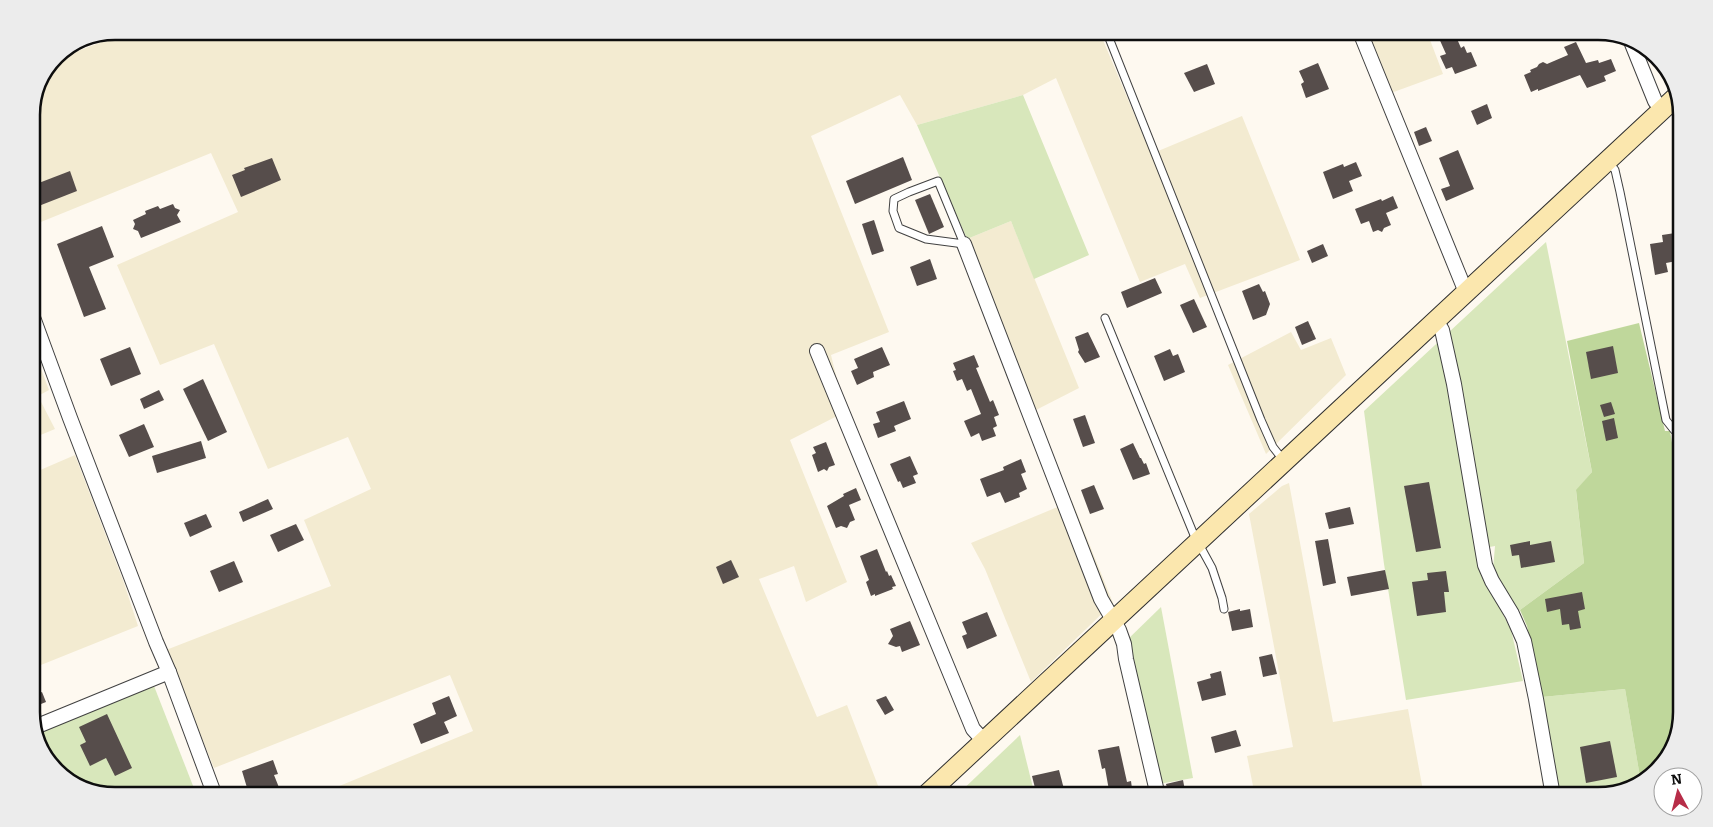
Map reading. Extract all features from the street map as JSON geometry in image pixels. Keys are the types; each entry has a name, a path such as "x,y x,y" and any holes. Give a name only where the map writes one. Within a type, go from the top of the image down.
{"street":[{"path":"1363,40 1462,285 1467,292"},
{"path":"1635,50 1655,101 1662,110"},
{"path":"934,787 1672,101"},
{"path":"964,244 1101,599 1124,644 1156,787"},
{"path":"1436,320 1441,327 1449,359 1485,565 1492,581 1512,614 1524,641 1551,787"},
{"path":"40,336 212,787"},
{"path":"817,351 973,729 984,741"},
{"path":"41,725 169,672"}],"lane":[{"path":"1110,40 1261,420 1273,447 1284,462"},
{"path":"1608,160 1614,170 1620,192 1666,420 1673,429"},
{"path":"938,181 964,244 926,239 899,228 893,211 894,200 938,181"},
{"path":"1105,318 1197,542 1212,568 1224,609"}],"shaded area":[{"path":"115,40 1103,40 1151,154 1242,116 1300,260 1200,298 1185,264 1140,282 1056,78 1023,95 917,125 900,95 811,136 889,332 831,355 845,412 790,440 847,582 806,602 794,566 759,579 817,717 847,705 879,787 337,787 473,731 450,675 214,768 166,650 331,586 304,520 371,489 348,437 268,469 214,344 160,365 117,265 238,212 211,153 40,222 40,110 43,95 53,73 62,62 74,52 105,41"},
{"path":"1370,40 1430,40 1443,74 1391,93"},
{"path":"1011,221 1079,388 1034,411 967,239"},
{"path":"1291,332 1301,350 1331,338 1346,375 1266,454 1228,365"},
{"path":"40,366 49,390 40,395"},
{"path":"40,400 55,429 40,435"},
{"path":"75,455 124,583 138,626 40,665 40,470"},
{"path":"1289,483 1333,722 1408,709 1422,787 1253,787 1247,756 1293,747 1249,514 1282,486"},
{"path":"1072,501 1113,603 1031,682 985,569 971,543"}],"green space":[{"path":"1023,95 1089,255 1034,279 1011,221 967,239 917,125"},
{"path":"1546,242 1592,472 1576,491 1584,563 1512,614 1492,581 1495,546 1479,549 1487,583 1511,630 1523,681 1406,700 1384,564 1364,411"},
{"path":"1639,323 1665,431 1670,431 1673,449 1672,722 1670,732 1660,754 1648,768 1640,774 1625,689 1542,697 1527,626 1520,610 1584,563 1576,490 1592,472 1567,341"},
{"path":"1161,607 1193,778 1153,785 1123,644"},
{"path":"154,686 193,787 115,787 91,783 73,774 59,762 48,745 42,731"},
{"path":"1625,689 1640,774 1618,784 1608,786 1558,787 1542,697"},
{"path":"1020,735 1033,787 965,787"}],"building":[{"path":"1440,40 1458,40 1461,48 1464,46 1467,53 1471,52 1477,66 1455,74 1452,67 1446,69 1440,56 1446,54"},
{"path":"1576,42 1586,63 1598,60 1599,63 1611,59 1616,71 1604,76 1606,81 1587,88 1580,75 1531,92 1524,75 1543,62 1547,64 1568,55 1564,47"},
{"path":"1318,63 1329,89 1306,98 1301,84 1304,82 1299,71"},
{"path":"1207,64 1215,84 1194,92 1184,73"},
{"path":"1487,104 1492,118 1477,125 1471,111"},
{"path":"1426,127 1432,141 1419,146 1414,132"},
{"path":"1458,150 1474,189 1446,201 1441,189 1450,186 1439,158"},
{"path":"903,157 912,180 855,204 846,181"},
{"path":"272,158 281,180 241,197 232,175 245,170 244,168"},
{"path":"1356,162 1362,176 1349,181 1353,191 1333,199 1323,172 1343,164 1344,167"},
{"path":"70,171 77,191 40,205 40,183"},
{"path":"930,194 944,227 929,234 915,200"},
{"path":"1393,196 1398,208 1386,213 1391,225 1384,228 1382,232 1378,230 1373,232 1369,221 1361,224 1355,209"},
{"path":"173,204 175,208 180,210 177,215 181,222 141,238 138,231 133,229 135,224 133,220 146,214 145,211 158,206 160,209"},
{"path":"874,220 884,251 872,255 862,224"},
{"path":"102,226 114,257 89,267 106,309 84,317 57,244"},
{"path":"1673,233 1673,262 1666,263 1668,272 1655,275 1650,244 1663,242 1662,235"},
{"path":"1323,244 1328,256 1312,263 1307,251"},
{"path":"930,259 937,279 917,286 910,267"},
{"path":"1155,278 1162,293 1127,308 1121,292"},
{"path":"1259,284 1263,292 1265,291 1270,304 1266,315 1253,320 1242,291"},
{"path":"1194,299 1207,327 1193,333 1180,305"},
{"path":"1308,321 1316,339 1302,345 1295,327"},
{"path":"1088,332 1100,357 1085,363 1078,352 1075,337"},
{"path":"1613,346 1618,373 1591,379 1586,352"},
{"path":"130,347 141,374 111,386 100,359"},
{"path":"882,347 890,365 873,372 874,377 857,385 851,371 858,368 854,359"},
{"path":"1170,349 1173,356 1178,354 1185,372 1164,381 1154,356"},
{"path":"974,355 979,367 976,368 990,402 993,400 999,415 994,417 997,426 993,428 996,436 982,441 979,433 971,437 964,421 981,414 971,389 967,391 962,379 957,381 953,371 956,370 953,363"},
{"path":"203,379 227,432 208,441 183,389"},
{"path":"159,390 164,400 144,409 140,399"},
{"path":"904,401 911,419 894,426 896,431 878,438 873,424 880,422 876,412"},
{"path":"1611,402 1615,414 1604,417 1600,405"},
{"path":"1085,415 1095,443 1083,447 1073,419"},
{"path":"1614,418 1618,438 1606,441 1602,421"},
{"path":"144,424 154,447 129,457 119,435"},
{"path":"201,441 206,458 157,473 152,456"},
{"path":"826,442 835,465 829,467 827,471 824,469 818,472 812,455 816,453 813,447"},
{"path":"1133,443 1140,458 1144,464 1146,463 1150,474 1133,480 1120,449"},
{"path":"910,456 918,474 913,476 916,483 903,488 900,481 898,482 890,464"},
{"path":"1021,459 1026,472 1021,474 1027,489 1019,493 1020,497 1005,503 1000,492 987,497 980,479 1004,470 1003,467"},
{"path":"1429,482 1441,548 1416,552 1404,486"},
{"path":"1094,485 1104,509 1090,514 1081,490"},
{"path":"856,488 861,500 849,505 855,520 850,522 847,528 841,526 836,528 827,506 844,496 843,494"},
{"path":"268,499 273,509 243,522 239,512"},
{"path":"1350,507 1354,524 1329,529 1325,513"},
{"path":"206,514 212,527 190,537 184,523"},
{"path":"296,524 304,540 278,552 270,535"},
{"path":"1328,539 1336,583 1323,586 1315,541"},
{"path":"1530,541 1530,545 1551,541 1555,562 1521,568 1519,555 1512,556 1510,545"},
{"path":"877,549 886,572 889,576 891,575 896,586 892,587 893,589 871,596 866,582 869,580 860,556"},
{"path":"731,560 739,577 723,584 716,567"},
{"path":"234,561 243,582 219,592 210,571"},
{"path":"1385,570 1389,589 1351,596 1347,577"},
{"path":"1446,571 1449,592 1444,592 1446,612 1417,616 1412,582 1428,580 1427,573"},
{"path":"1582,592 1585,609 1578,611 1581,628 1570,630 1569,624 1562,625 1560,609 1547,612 1545,599"},
{"path":"1240,609 1240,611 1250,609 1253,627 1232,631 1228,612"},
{"path":"987,612 997,636 967,649 962,636 967,634 962,622"},
{"path":"910,621 920,645 902,652 900,646 896,647 888,644 893,636 890,629"},
{"path":"1272,654 1277,674 1263,677 1259,657"},
{"path":"1221,671 1226,695 1202,701 1197,682 1211,678 1210,674"},
{"path":"42,692 46,702 40,704 40,693"},
{"path":"449,696 457,716 444,722 449,733 421,744 413,724 436,714 432,703"},
{"path":"886,696 894,710 885,715 876,700"},
{"path":"107,714 132,768 115,776 106,758 90,766 80,745 86,742 79,727"},
{"path":"1236,730 1241,746 1215,753 1211,737"},
{"path":"1610,741 1617,777 1586,783 1580,747"},
{"path":"1119,746 1127,782 1131,781 1132,787 1108,787 1105,768 1102,769 1098,750"},
{"path":"273,760 278,774 274,775 279,787 247,787 242,771"},
{"path":"1059,770 1063,787 1035,787 1032,776"},
{"path":"1183,780 1184,787 1167,787 1166,784"}]}
